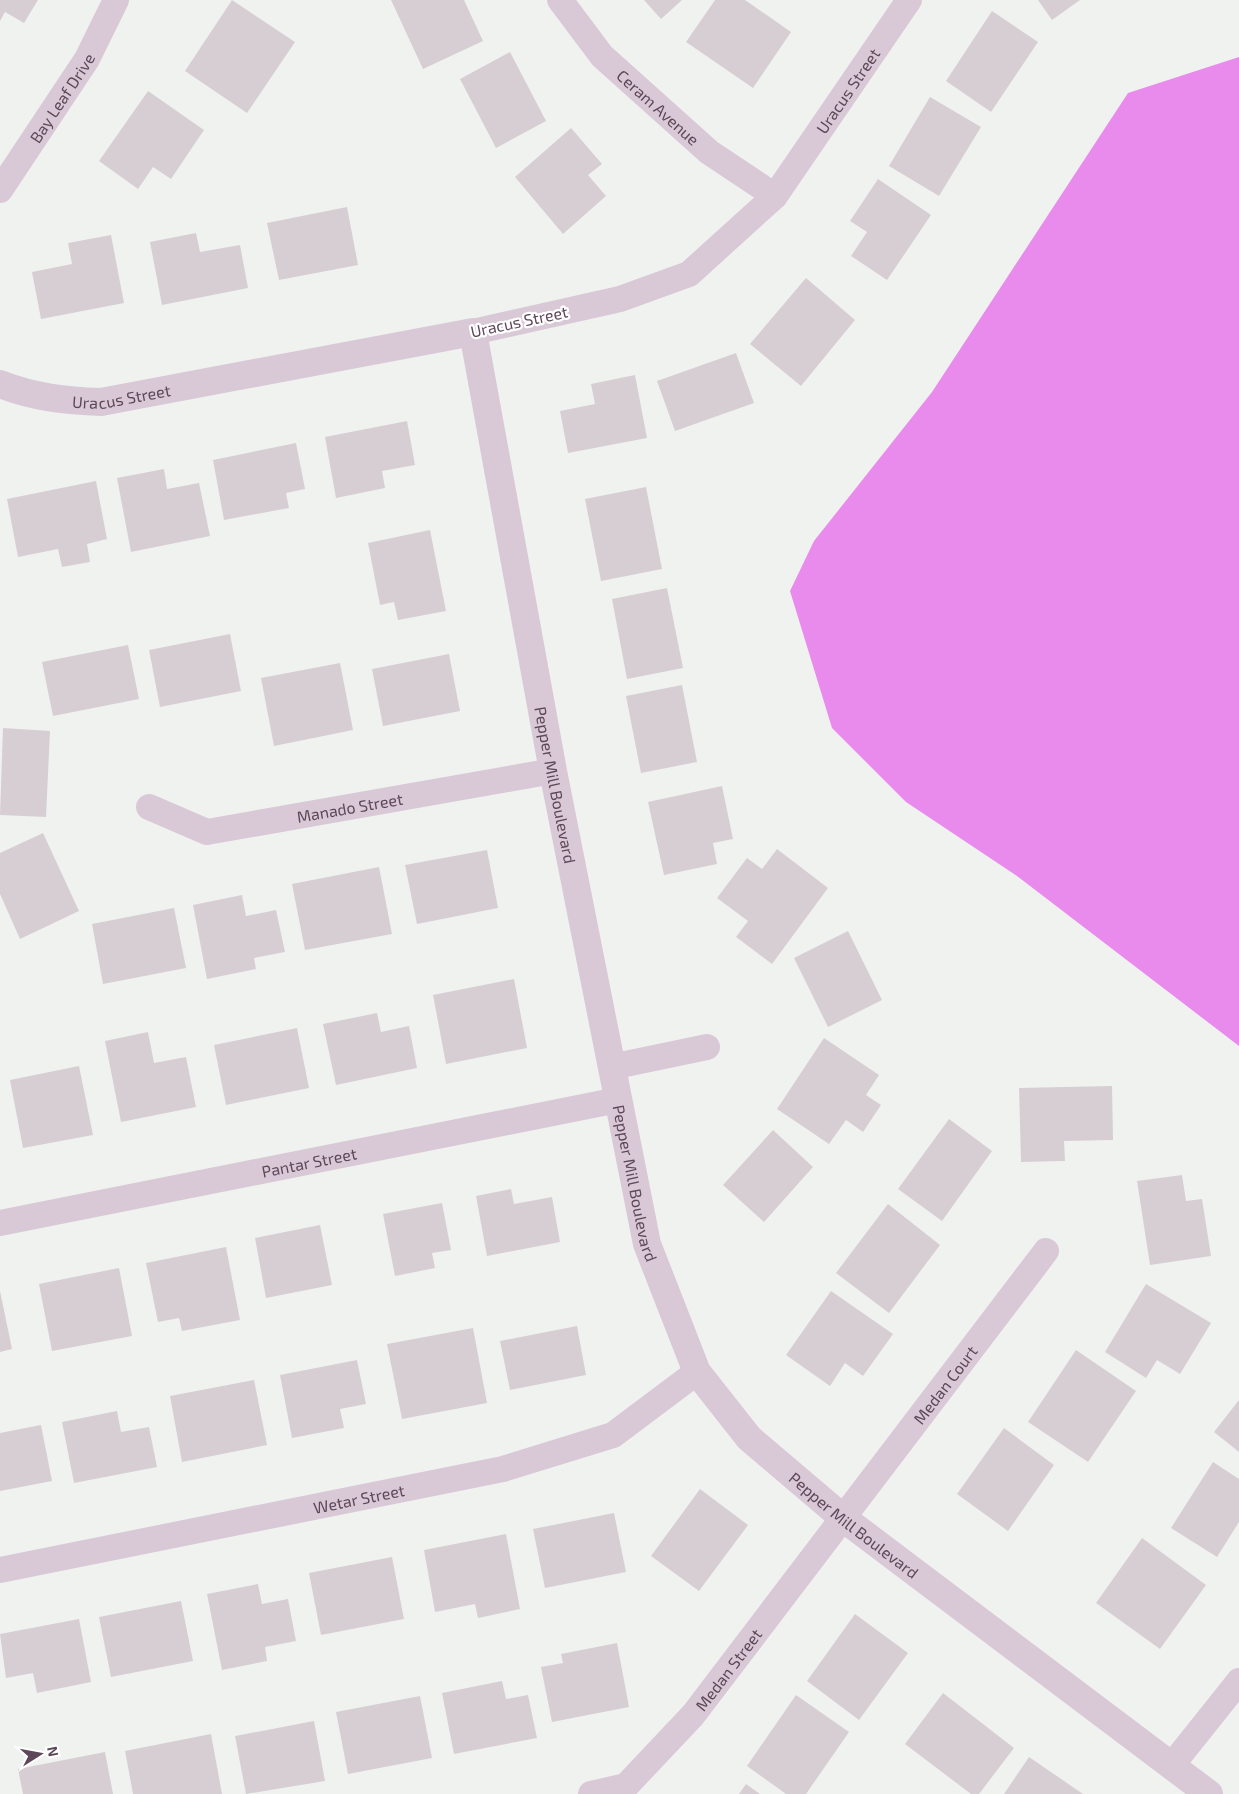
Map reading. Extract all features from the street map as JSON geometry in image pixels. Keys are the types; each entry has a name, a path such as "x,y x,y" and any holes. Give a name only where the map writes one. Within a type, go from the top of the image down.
{"street":[{"name":"Bay Leaf Drive","path":"0,190 87,59 116,0"},
{"name":"Ceram Avenue","path":"560,0 602,56 709,152 775,196"},
{"name":"Uracus Street","path":"0,384 24,394 61,401 101,402 473,332 620,299 689,274 775,196 909,0"},
{"name":"Pepper Mill Boulevard","path":"473,332 553,771 647,1244 697,1372 749,1438 843,1518 1209,1794"},
{"name":"Manado Street","path":"148,807 206,832 553,771"},
{"path":"612,1068 707,1047"},
{"name":"Pantar Street","path":"0,1223 618,1100"},
{"name":"Medan Court","path":"843,1518 1046,1251"},
{"name":"Wetar Street","path":"0,1570 503,1469 613,1435 697,1372"},
{"name":"Medan Street","path":"591,1794 626,1786 693,1715 843,1518"},
{"path":"1172,1765 1239,1681"}],"shaded area":[{"path":"1239,57 1239,1046 1017,876 906,802 832,728 790,591 814,541 932,392 1128,93"}],"building":[{"path":"0,0 38,0 24,23 5,12 0,21"},
{"path":"232,0 295,42 247,113 185,71"},
{"path":"391,0 464,0 483,41 423,69"},
{"path":"644,0 682,0 661,19"},
{"path":"715,0 745,0 791,32 753,88 686,42"},
{"path":"1038,0 1080,0 1052,20"},
{"path":"992,11 1038,42 991,112 946,81"},
{"path":"510,52 546,121 496,148 460,79"},
{"path":"148,91 204,130 171,179 153,167 138,189 99,161"},
{"path":"930,97 981,127 939,196 889,166"},
{"path":"571,128 602,164 588,175 606,196 563,234 515,177"},
{"path":"878,179 931,215 887,280 851,256 867,232 850,221"},
{"path":"347,207 358,265 279,280 267,223"},
{"path":"196,233 200,252 240,245 248,288 162,305 150,242"},
{"path":"111,235 124,303 41,319 32,272 72,264 68,243"},
{"path":"806,278 855,320 801,386 750,344"},
{"path":"736,353 754,403 675,431 657,381"},
{"path":"635,375 647,438 568,453 560,411 595,404 591,384"},
{"path":"407,421 415,465 382,471 385,488 336,498 325,437"},
{"path":"296,443 305,489 286,493 289,508 224,520 213,460"},
{"path":"164,469 167,489 199,483 210,536 131,552 117,478"},
{"path":"96,481 107,539 87,544 90,562 62,567 58,549 18,557 7,499"},
{"path":"646,487 662,569 601,581 585,499"},
{"path":"430,530 446,611 398,620 394,602 380,605 368,543"},
{"path":"667,588 683,668 627,679 612,599"},
{"path":"230,634 241,691 160,707 149,650"},
{"path":"128,645 139,699 53,716 42,662"},
{"path":"449,654 460,711 383,726 372,669"},
{"path":"340,663 353,730 274,746 261,678"},
{"path":"682,685 697,762 641,773 626,696"},
{"path":"3,728 50,731 46,817 0,815"},
{"path":"722,786 733,839 713,843 717,864 664,875 648,802"},
{"path":"43,833 79,911 20,939 0,894 0,853"},
{"path":"777,849 828,888 772,964 736,937 748,921 717,898 747,858 762,869"},
{"path":"487,850 498,908 417,924 405,865"},
{"path":"379,867 392,934 305,950 292,884"},
{"path":"242,895 246,916 276,910 285,952 254,958 256,969 207,979 193,905"},
{"path":"174,908 186,968 103,984 92,924"},
{"path":"848,931 882,1000 828,1027 794,958"},
{"path":"514,979 527,1048 446,1064 433,995"},
{"path":"377,1013 381,1032 409,1026 417,1068 336,1085 323,1024"},
{"path":"297,1028 309,1088 226,1105 214,1045"},
{"path":"148,1032 154,1063 186,1057 196,1107 121,1122 105,1041"},
{"path":"824,1038 879,1075 866,1095 881,1105 863,1132 846,1120 829,1144 777,1109"},
{"path":"79,1066 93,1135 23,1148 10,1080"},
{"path":"1112,1086 1113,1140 1064,1141 1065,1161 1021,1162 1019,1088"},
{"path":"949,1119 992,1151 942,1221 898,1189"},
{"path":"773,1130 813,1167 764,1222 723,1185"},
{"path":"1182,1175 1186,1201 1202,1199 1211,1256 1150,1265 1137,1181"},
{"path":"511,1189 514,1204 552,1197 560,1242 487,1256 476,1196"},
{"path":"442,1203 451,1250 432,1253 435,1268 395,1276 383,1214"},
{"path":"888,1204 940,1245 889,1313 836,1273"},
{"path":"320,1225 332,1285 266,1298 255,1238"},
{"path":"226,1247 240,1320 182,1331 179,1318 158,1322 146,1263"},
{"path":"119,1268 132,1336 52,1351 39,1284"},
{"path":"1146,1284 1211,1323 1180,1374 1157,1360 1146,1378 1105,1352"},
{"path":"0,1291 12,1349 0,1352"},
{"path":"831,1291 893,1334 863,1376 845,1363 830,1386 786,1355"},
{"path":"577,1326 586,1375 510,1390 500,1341"},
{"path":"473,1328 487,1403 402,1419 387,1344"},
{"path":"1076,1350 1136,1391 1088,1462 1028,1422"},
{"path":"357,1360 366,1404 340,1409 344,1428 292,1438 280,1375"},
{"path":"254,1380 267,1445 182,1462 170,1396"},
{"path":"1239,1400 1239,1452 1214,1432"},
{"path":"117,1411 121,1432 149,1427 157,1467 74,1483 62,1422"},
{"path":"41,1425 52,1481 0,1491 0,1433"},
{"path":"1004,1428 1054,1465 1008,1531 957,1494"},
{"path":"1213,1462 1239,1479 1239,1522 1217,1557 1171,1528"},
{"path":"700,1489 748,1525 699,1591 651,1556"},
{"path":"614,1513 626,1572 545,1588 533,1529"},
{"path":"506,1534 520,1609 478,1618 475,1604 435,1612 424,1550"},
{"path":"1142,1538 1206,1585 1160,1649 1096,1603"},
{"path":"392,1557 404,1619 321,1635 309,1573"},
{"path":"258,1584 262,1604 288,1599 296,1641 265,1647 267,1661 222,1670 207,1594"},
{"path":"181,1601 193,1661 111,1677 99,1617"},
{"path":"855,1614 908,1653 859,1720 807,1681"},
{"path":"79,1619 91,1682 37,1693 33,1673 6,1678 0,1634"},
{"path":"617,1643 629,1707 552,1722 541,1667 563,1663 561,1654"},
{"path":"502,1681 506,1699 528,1695 537,1738 454,1754 442,1693"},
{"path":"943,1693 1014,1748 979,1794 971,1794 905,1744"},
{"path":"796,1695 849,1732 806,1794 786,1794 747,1766"},
{"path":"420,1696 432,1758 348,1774 336,1712"},
{"path":"314,1721 325,1781 246,1794 235,1736"},
{"path":"211,1734 222,1794 133,1794 125,1751"},
{"path":"105,1752 113,1794 23,1794 18,1769"},
{"path":"1029,1757 1083,1794 1004,1794"},
{"path":"746,1784 760,1794 739,1794"}]}
